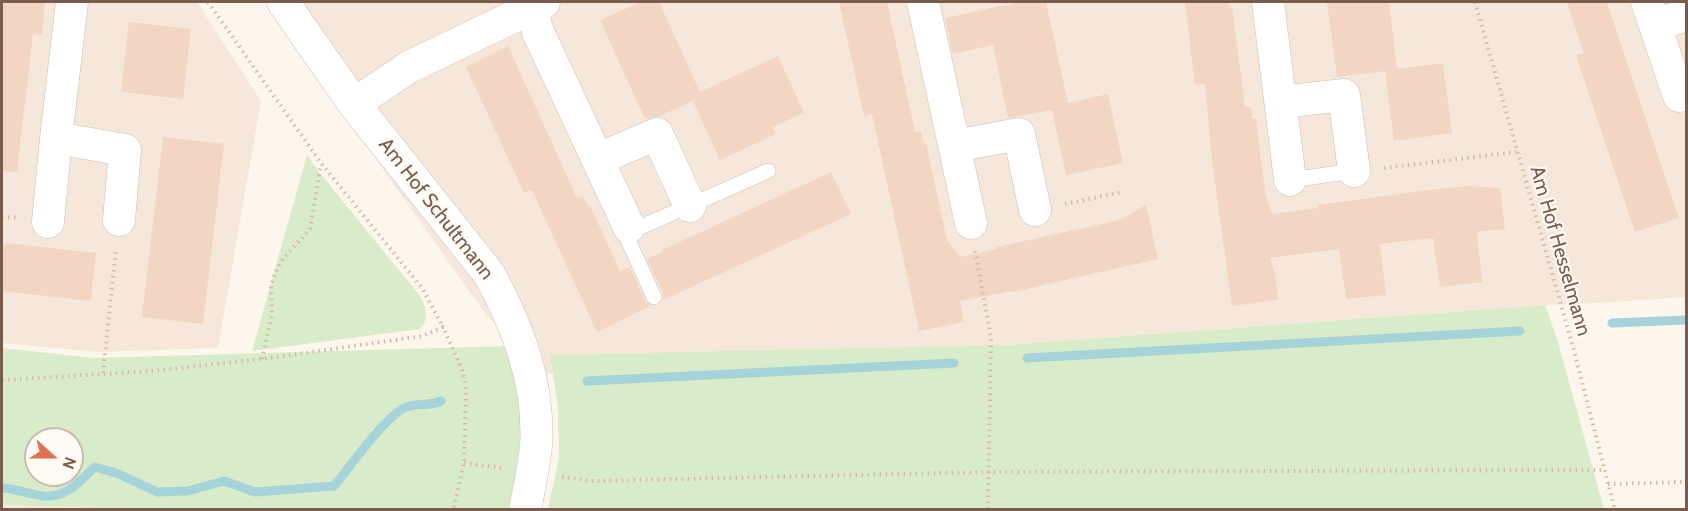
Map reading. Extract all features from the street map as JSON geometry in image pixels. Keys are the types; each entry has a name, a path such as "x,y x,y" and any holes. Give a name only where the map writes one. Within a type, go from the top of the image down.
{"street":[{"path":"48,222 72,2"},
{"name":"Am Hof Schultmann","path":"283,2 354,104 489,274 503,299 530,375 536,423 532,473 525,510"},
{"path":"923,2 970,223"},
{"path":"1268,2 1290,180"},
{"path":"354,104 409,67 535,3 538,32 629,227"},
{"path":"1679,96 1651,13 1686,15"},
{"path":"1281,102 1344,94 1354,171"},
{"path":"598,159 657,134 690,206"},
{"path":"955,146 1019,134 1035,210"},
{"path":"56,138 125,150 119,220"}],"lane":[{"path":"654,297 628,240 629,227 643,226 768,171"},
{"path":"1290,180 1354,171"}],"path":[{"path":"208,2 321,163 422,288 443,327 462,370 466,386 464,463 453,510"},
{"name":"Am Hof Hesselmann","path":"1475,2 1573,347 1615,510"},
{"path":"1354,171 1516,152"},
{"path":"262,359 272,315 274,273 310,229 321,163"},
{"path":"103,373 119,220"},
{"path":"970,223 991,337 988,510"},
{"path":"2,380 152,371 262,359 423,336 443,327"},
{"path":"464,463 591,481 988,472 1605,470"},
{"path":"1608,484 1686,483"}],"shaded area":[{"path":"2,2 197,2 261,101 218,348 98,352 2,343"},
{"path":"265,2 1686,2 1686,297 1545,305 1005,345 530,375 514,342 486,315"},
{"path":"2,505 194,509 2,510"}],"green space":[{"path":"307,155 420,296 426,313 425,321 420,329 252,351"},
{"path":"1545,305 1558,342 1604,509 548,509 559,458 558,407 550,355 1005,345"},
{"path":"508,346 517,378 520,411 518,460 510,509 194,510 2,505 2,348 93,358"}],"building":[{"path":"2,2 45,2 42,35 33,34 17,172 2,171"},
{"path":"641,2 659,2 700,92 778,56 804,113 772,127 776,134 720,160 693,101 660,116 645,119 600,20"},
{"path":"839,2 887,2 915,132 921,131 923,143 926,143 947,240 960,257 1120,220 1146,205 1158,259 1013,292 960,301 964,322 919,331 872,114 864,116"},
{"path":"1021,2 1046,2 1068,103 1108,94 1123,163 1066,175 1052,110 1008,118 993,45 953,54 945,18"},
{"path":"1185,2 1229,2 1230,8 1232,7 1245,107 1251,107 1252,119 1256,119 1265,191 1272,214 1318,208 1318,205 1437,189 1468,186 1500,188 1505,229 1477,232 1482,282 1440,287 1433,238 1380,244 1386,295 1346,299 1339,249 1270,258 1275,274 1278,300 1232,306 1212,161 1205,84 1195,85"},
{"path":"1389,2 1397,69 1443,63 1452,133 1394,141 1385,71 1337,77 1327,3"},
{"path":"1567,2 1607,2 1679,218 1635,232 1576,55 1584,53"},
{"path":"129,22 191,29 183,99 121,92"},
{"path":"508,46 577,198 583,196 588,207 590,206 620,271 630,267 645,301 650,306 597,332 532,190 524,193 466,67"},
{"path":"163,137 224,144 203,324 142,317"},
{"path":"831,172 851,214 663,300 663,293 647,259"},
{"path":"5,243 96,253 91,301 2,291 2,244 5,245"}],"waterway":[{"path":"1612,323 1686,320"},
{"path":"1027,358 1520,331"},
{"path":"587,381 954,363"},
{"path":"2,488 44,496 57,495 82,480 95,467 119,474 157,492 188,491 224,481 255,492 334,486 377,432 396,413 409,406 441,401"}]}
